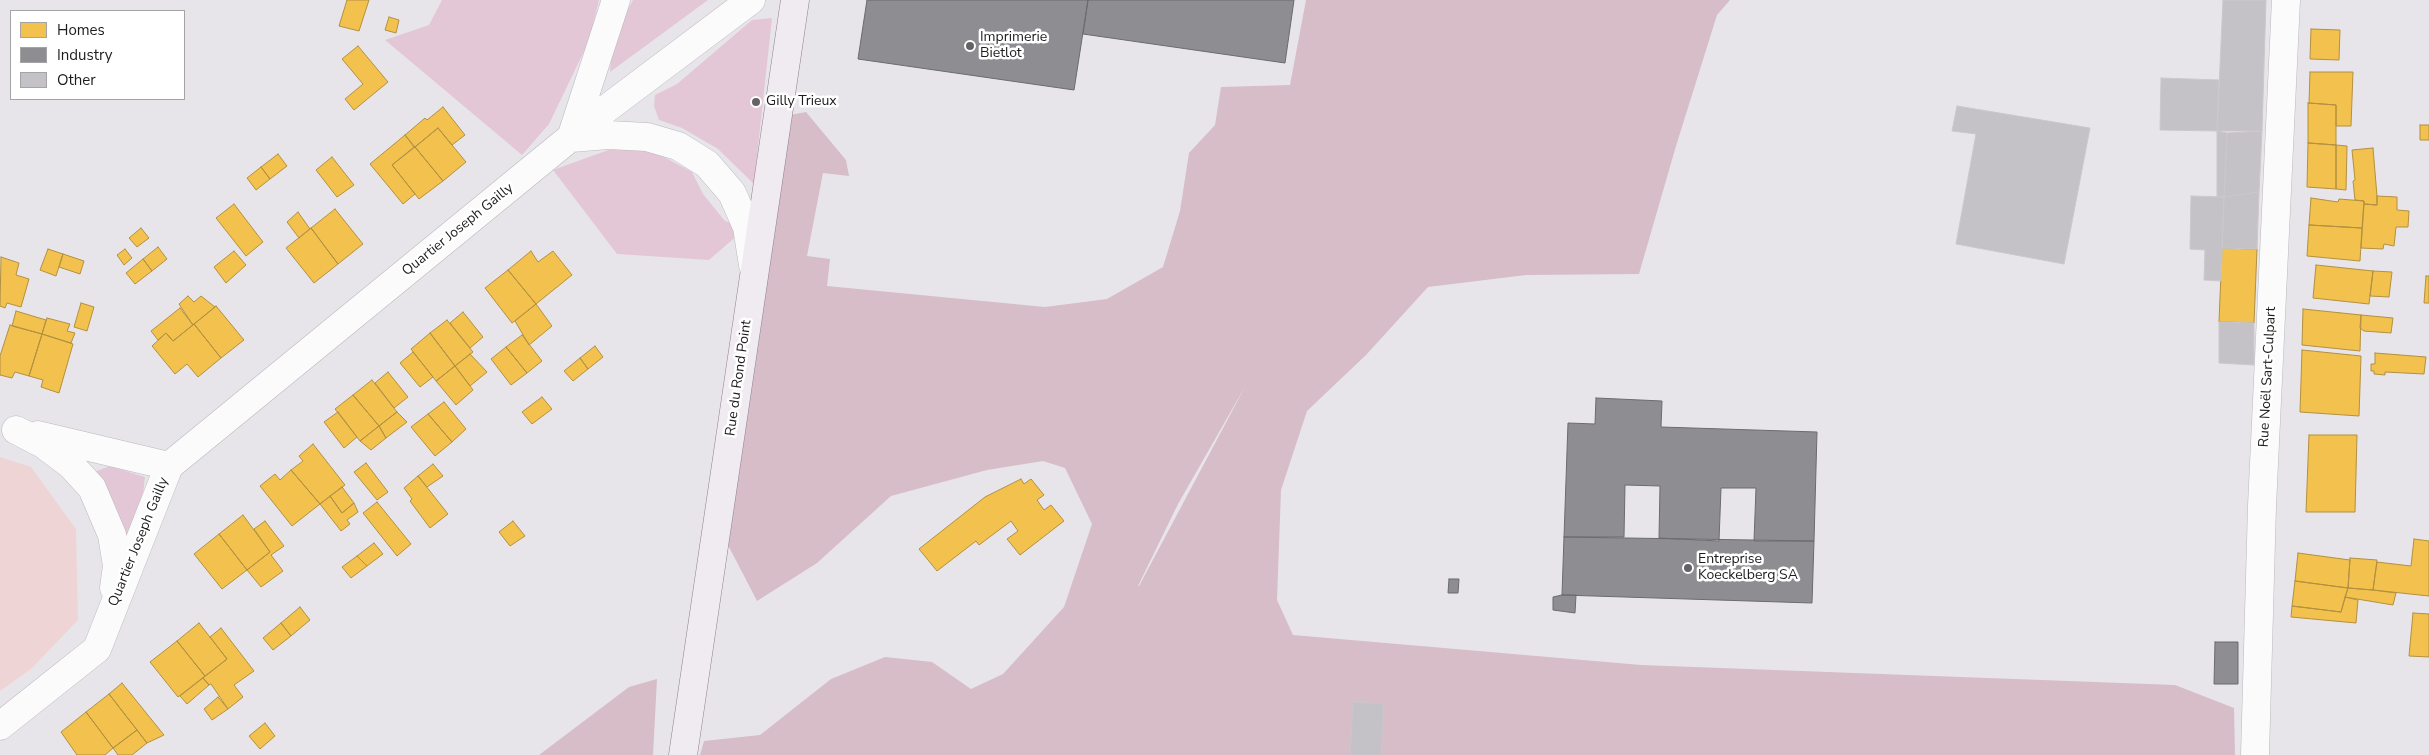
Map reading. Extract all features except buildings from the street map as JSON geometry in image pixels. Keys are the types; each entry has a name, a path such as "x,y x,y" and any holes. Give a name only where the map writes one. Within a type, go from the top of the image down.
{"street":[{"path":"616,0 571,138 608,135 647,137 678,146 707,164 732,193 747,227 754,273"},
{"name":"Quartier Joseph Gailly","path":"0,726 97,649 169,466 571,138 751,0"},
{"name":"Rue du Rond Point","path":"683,755 795,0"},
{"name":"Rue Noël Sart-Culpart","path":"2255,755 2262,506 2286,0"},
{"name":"Quartier Joseph Gailly","path":"8,427 169,466"},
{"name":"Quartier Joseph Gailly","path":"8,427 43,444 71,465 92,488 112,535 117,566 109,618"}],"shaded area":[{"path":"442,0 599,0 589,41 549,124 522,155 385,40 429,25"},
{"path":"633,0 708,0 610,72 613,37"},
{"path":"1306,0 1730,0 1717,15 1639,274 1526,275 1428,287 1366,355 1307,411 1281,490 1277,600 1293,635 1641,665 2175,685 2234,708 2235,755 700,755 704,741 760,735 831,679 885,657 932,662 971,689 1003,674 1064,607 1092,524 1065,468 1043,461 987,470 891,496 817,563 757,601 728,545 790,115 806,112 846,160 849,176 823,173 807,256 830,259 827,286 1045,307 1107,299 1163,267 1180,211 1189,153 1215,125 1221,87 1290,85","holes":["1246,385 1139,586 1178,504"]},
{"path":"772,18 754,184 718,149 682,128 659,120 654,106 655,95 677,84 752,20"},
{"path":"611,149 649,149 692,172 703,194 725,221 747,227 709,260 617,254 553,170"},
{"path":"0,457 31,467 76,529 78,620 31,669 0,691"},
{"path":"110,466 145,477 138,536 125,554 94,472"},
{"path":"657,679 653,755 539,755 629,687"}],"place":[{"name":"Imprimerie Bietlot","path":"970,46"},
{"name":"Gilly Trieux","path":"756,102"},
{"name":"Entreprise Koeckelberg SA","path":"1688,568"}]}
